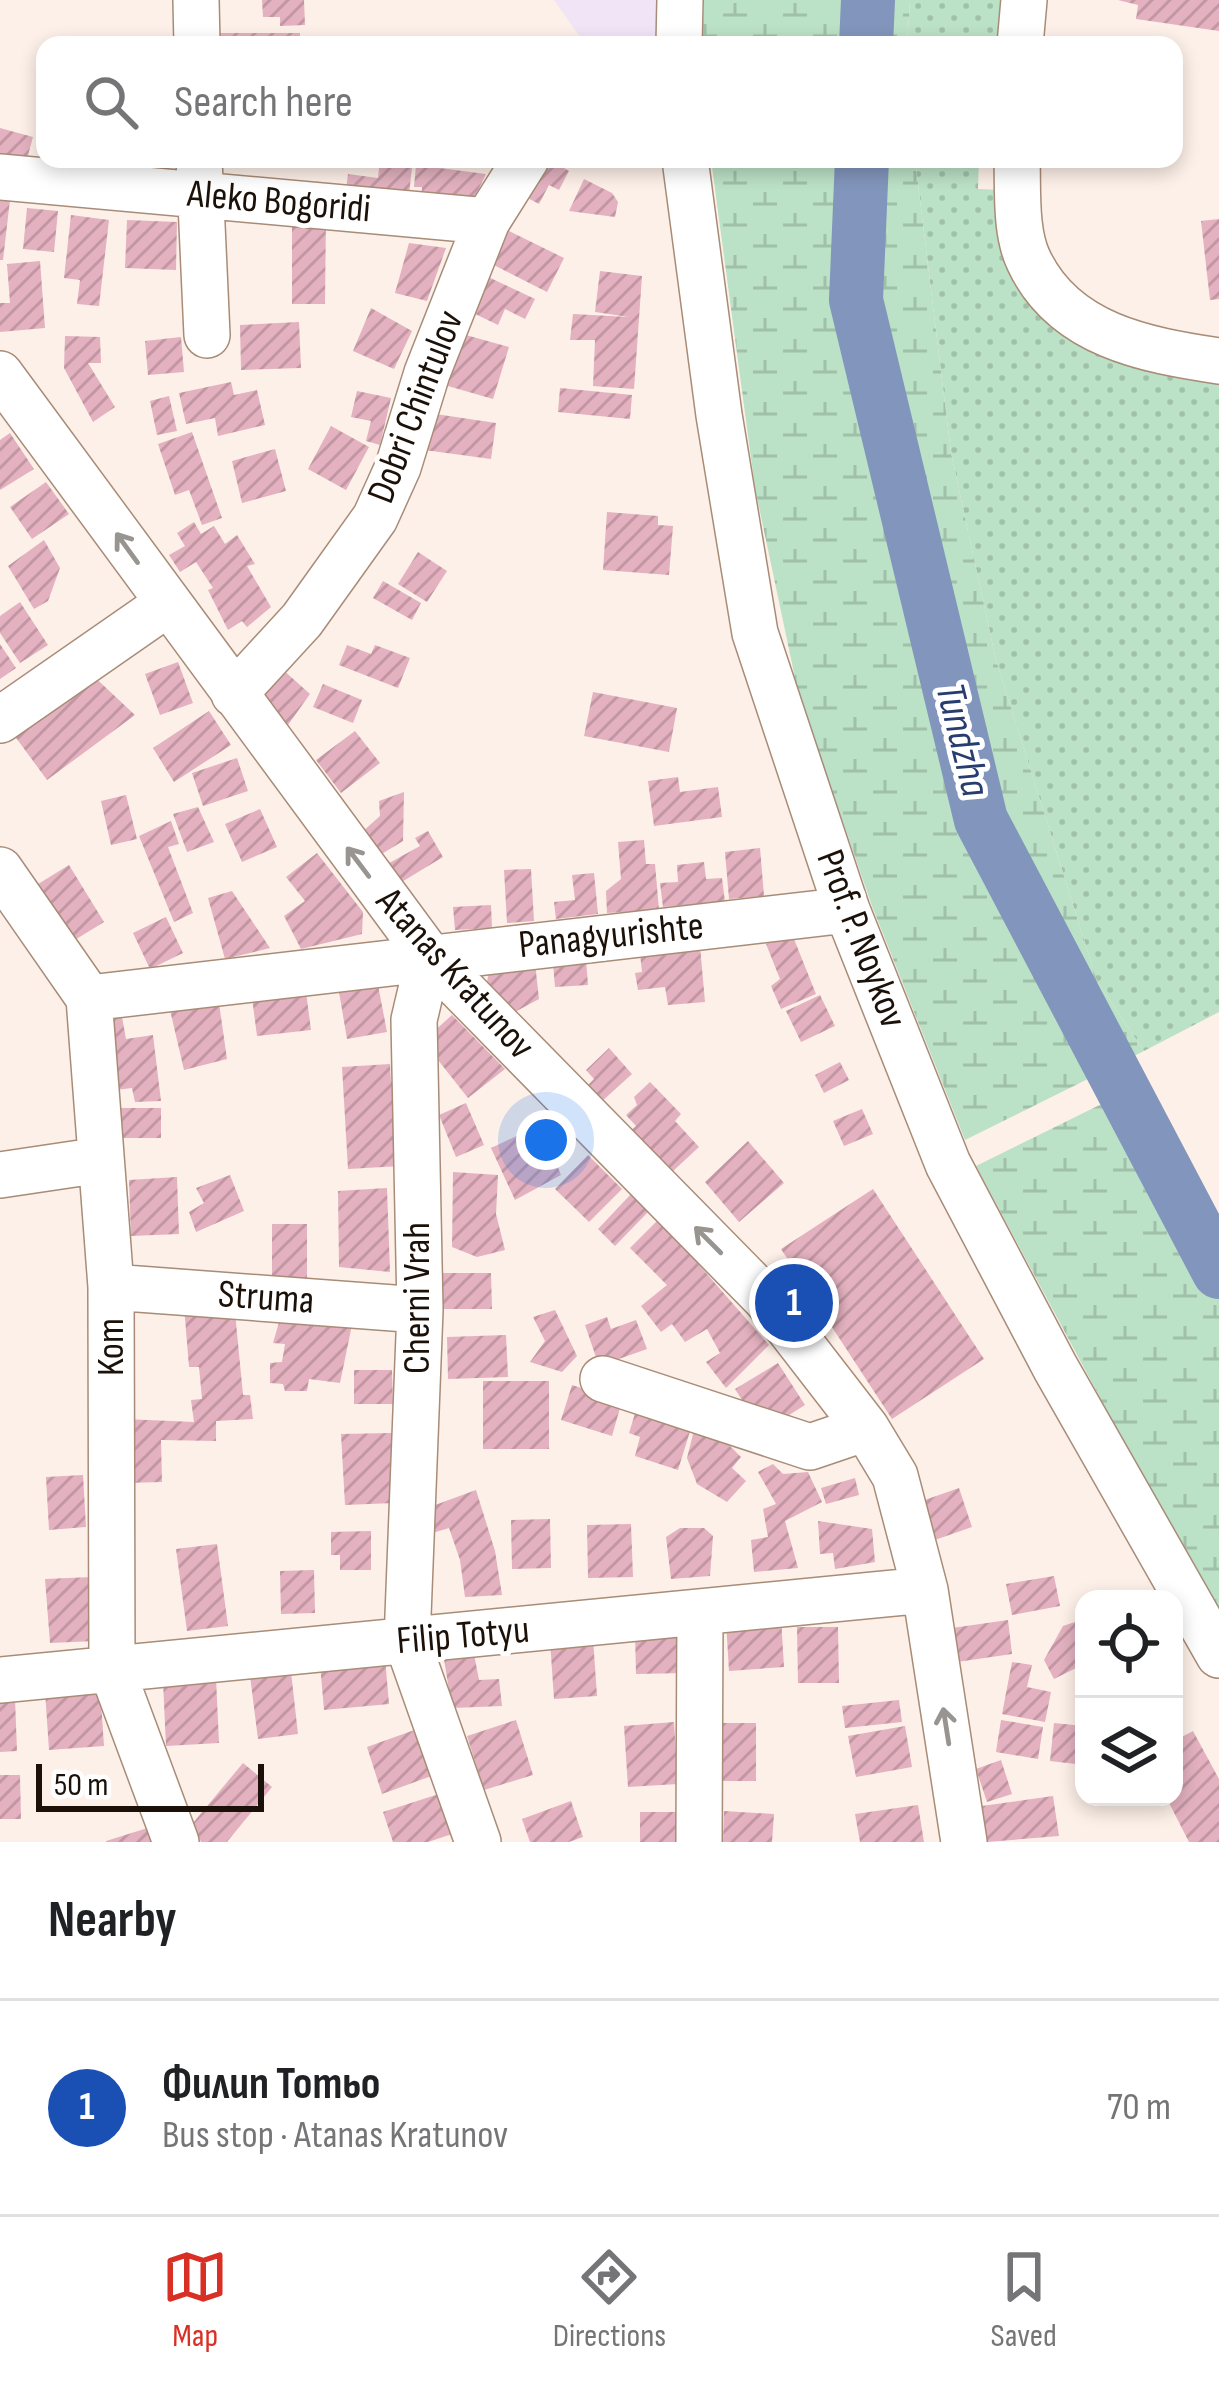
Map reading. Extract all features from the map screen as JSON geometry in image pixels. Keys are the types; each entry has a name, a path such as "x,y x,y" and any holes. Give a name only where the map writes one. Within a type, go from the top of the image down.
{"street":[{"path":"196,0 197,36"},
{"path":"679,36 680,0"},
{"path":"1021,36 1024,0"},
{"name":"Dobri Chintulov","path":"234,694 302,620 375,518 487,221 520,168"},
{"name":"Prof. P. Noykov","path":"687,168 719,415 755,633 847,910 948,1164 1055,1367 1219,1655"},
{"path":"1017,168 1027,259 1063,311 1112,338 1219,361"},
{"name":"Aleko Bogoridi","path":"0,177 199,177 487,221"},
{"path":"199,177 207,335"},
{"name":"Atanas Kratunov","path":"0,374 429,956 767,1300 866,1428 895,1476 925,1590 964,1842"},
{"path":"0,720 167,604"},
{"path":"0,870 89,998"},
{"name":"Panagyurishte","path":"89,998 847,910"},
{"name":"Cherni Vrah","path":"407,1641 420,1310 414,1020 429,956"},
{"name":"Kom","path":"89,998 111,1287 112,1670 176,1842"},
{"path":"0,1175 101,1160"},
{"name":"Struma","path":"111,1287 420,1310"},
{"path":"604,1379 810,1447 866,1428"},
{"name":"Filip Totyu","path":"0,1680 925,1590"},
{"path":"700,1615 700,1842"},
{"path":"407,1641 478,1842"}],"shaded area":[{"path":"554,0 680,0 679,36 580,36"}],"green space":[{"path":"704,0 910,0 908,36 702,36"},
{"path":"910,0 1011,0 1007,36 908,36"},
{"path":"712,168 916,168 951,453 996,660 1097,981 1144,1051 965,1140 872,906 798,692 755,488"},
{"path":"916,168 979,168 978,189 1003,190 1034,308 1219,374 1219,1012 1144,1051 1097,981 996,660 951,453"},
{"path":"1142,1084 1219,1225 1219,1609 976,1166"}],"building":[{"path":"262,0 304,0 305,25 280,26 280,17 263,17"},
{"path":"1118,0 1219,0 1219,31 1136,19 1138,5"},
{"path":"206,33 300,33 300,36"},
{"path":"0,128 33,137 24,170 0,163"},
{"path":"140,168 167,168 166,180 139,178"},
{"path":"379,168 412,168 408,203 345,196 348,174 378,178"},
{"path":"416,168 486,174 470,207 421,203 422,187 414,187"},
{"path":"540,168 569,171 559,190 549,185 539,204 518,193"},
{"path":"584,179 612,193 618,202 615,217 569,211"},
{"path":"0,199 10,200 3,260 0,260"},
{"path":"27,208 58,211 54,252 23,249"},
{"path":"292,214 326,215 325,304 292,304"},
{"path":"71,215 109,220 99,306 77,304 80,280 64,278"},
{"path":"1219,219 1219,299 1210,300 1201,221"},
{"path":"127,220 177,222 176,270 125,268"},
{"path":"505,229 564,258 547,292 488,262"},
{"path":"409,243 446,248 427,301 395,293"},
{"path":"40,261 45,328 0,332 0,303 10,303 7,264"},
{"path":"600,271 642,276 634,389 593,386 595,340 570,340 573,314 629,317 595,312"},
{"path":"484,275 535,299 525,319 505,309 498,325 467,310"},
{"path":"371,308 412,331 394,369 353,351"},
{"path":"299,322 301,368 241,370 240,325"},
{"path":"455,332 509,347 493,399 441,384"},
{"path":"65,336 100,337 101,363 88,363 115,407 93,422 64,368"},
{"path":"181,337 184,372 148,375 145,341"},
{"path":"231,382 234,395 257,390 265,425 218,436 215,418 186,424 179,393"},
{"path":"560,388 632,395 630,419 558,412"},
{"path":"357,391 391,398 380,445 366,441 371,421 351,417"},
{"path":"169,396 177,431 157,435 150,401"},
{"path":"422,412 496,423 491,459 417,449"},
{"path":"331,426 369,447 346,490 308,469"},
{"path":"192,432 222,518 202,525 189,490 175,495 158,444"},
{"path":"10,433 34,469 0,490 0,440"},
{"path":"275,449 286,491 242,503 232,461"},
{"path":"46,482 69,514 32,539 10,507"},
{"path":"607,512 658,516 658,525 673,526 669,575 603,570"},
{"path":"194,522 201,534 214,526 225,544 237,535 255,564 247,566 271,607 247,627 242,621 228,630 208,590 213,588 196,562 180,572 169,555 185,546 177,533"},
{"path":"44,540 60,568 48,601 34,609 8,566"},
{"path":"418,552 447,571 427,602 398,584"},
{"path":"383,581 421,603 412,620 373,598"},
{"path":"20,602 48,645 20,663 0,633 0,616"},
{"path":"0,644 16,668 0,679"},
{"path":"347,645 371,654 375,645 410,658 398,688 339,665"},
{"path":"178,662 193,703 160,715 145,674"},
{"path":"281,668 310,694 283,732 252,692"},
{"path":"87,670 135,715 47,780 11,731"},
{"path":"323,684 362,700 353,723 313,707"},
{"path":"593,692 677,708 669,752 584,736"},
{"path":"209,711 231,745 174,782 153,748"},
{"path":"355,731 380,763 341,793 316,760"},
{"path":"237,758 248,791 203,806 192,773"},
{"path":"678,777 680,792 718,787 722,817 654,826 648,781"},
{"path":"404,792 403,841 380,855 362,832 380,816 379,801"},
{"path":"126,795 137,839 111,845 101,801"},
{"path":"198,807 214,842 187,852 173,814"},
{"path":"260,809 277,847 242,862 225,824"},
{"path":"171,821 179,844 168,847 193,913 174,922 139,836"},
{"path":"428,831 443,857 395,886 382,867 420,846 415,838"},
{"path":"644,840 646,864 655,864 659,910 607,913 606,891 621,879 618,842"},
{"path":"760,848 764,896 729,899 725,852"},
{"path":"317,853 363,912 362,934 301,949 284,916 305,901 286,877"},
{"path":"704,862 706,879 722,878 725,902 663,907 660,883 678,882 677,865"},
{"path":"69,865 104,922 65,946 30,889"},
{"path":"531,869 534,921 507,923 504,870"},
{"path":"594,873 598,914 556,919 554,902 575,900 572,875"},
{"path":"232,891 270,948 225,959 208,898"},
{"path":"491,905 492,928 455,930 453,907"},
{"path":"166,917 183,953 150,969 133,933"},
{"path":"792,934 816,994 781,1009 771,986 780,979 766,944"},
{"path":"700,946 705,1002 668,1005 665,987 638,990 635,973 642,972 640,954"},
{"path":"586,960 588,985 555,987 553,963"},
{"path":"535,963 539,999 513,1013 486,986 490,968"},
{"path":"305,984 311,1030 257,1036 251,990"},
{"path":"378,985 387,1032 347,1039 339,992"},
{"path":"820,995 835,1026 801,1042 786,1011"},
{"path":"218,996 227,1059 184,1070 170,1010"},
{"path":"452,1015 505,1069 468,1098 434,1055 431,1034"},
{"path":"122,1017 126,1039 153,1035 161,1101 135,1102 132,1088 116,1090 97,1021"},
{"path":"609,1048 632,1074 600,1103 586,1087 594,1079 586,1070"},
{"path":"840,1062 849,1080 824,1093 815,1075"},
{"path":"390,1064 391,1082 396,1081 401,1166 348,1169 342,1067"},
{"path":"650,1082 681,1114 675,1121 699,1147 672,1172 630,1131 636,1126 626,1115 637,1105 634,1097"},
{"path":"466,1103 484,1145 456,1157 439,1115"},
{"path":"106,1108 161,1108 161,1138 107,1138"},
{"path":"862,1109 873,1134 844,1146 833,1121"},
{"path":"523,1133 529,1145 546,1137 561,1175 515,1200 491,1148"},
{"path":"748,1141 784,1183 739,1222 705,1182"},
{"path":"588,1155 622,1189 589,1222 555,1189"},
{"path":"453,1172 498,1175 496,1214 505,1250 477,1257 452,1247"},
{"path":"230,1175 244,1211 196,1232 189,1212 204,1203 196,1188"},
{"path":"177,1177 179,1234 131,1236 129,1180"},
{"path":"387,1188 390,1272 339,1267 338,1191"},
{"path":"873,1189 984,1359 892,1419 781,1249"},
{"path":"631,1194 649,1211 615,1246 598,1229"},
{"path":"659,1219 769,1345 726,1388 706,1362 720,1353 707,1329 685,1342 672,1324 661,1332 641,1306 667,1285 630,1248"},
{"path":"272,1224 307,1224 307,1279 272,1279"},
{"path":"440,1273 491,1273 492,1309 441,1309"},
{"path":"234,1302 243,1395 250,1395 253,1419 216,1421 216,1441 161,1440 162,1482 125,1483 124,1419 194,1422 191,1400 202,1399 199,1367 189,1367 184,1306"},
{"path":"555,1310 577,1356 562,1372 530,1362 545,1341 533,1317"},
{"path":"282,1312 352,1325 340,1383 309,1379 307,1391 285,1391 283,1384 270,1383 270,1363 282,1362 285,1344 273,1343"},
{"path":"607,1317 611,1329 636,1320 647,1349 599,1366 585,1325"},
{"path":"506,1335 508,1377 448,1379 447,1337"},
{"path":"778,1363 805,1405 770,1427 754,1419 735,1389"},
{"path":"354,1370 392,1370 393,1404 354,1404"},
{"path":"483,1381 549,1381 549,1449 483,1449"},
{"path":"572,1385 622,1401 612,1436 561,1420"},
{"path":"637,1407 692,1425 678,1470 635,1456 640,1437 629,1433"},
{"path":"695,1426 715,1431 741,1457 732,1468 746,1481 727,1502 697,1484 687,1458"},
{"path":"392,1433 394,1503 345,1505 341,1434"},
{"path":"773,1464 783,1474 808,1472 822,1502 785,1521 798,1568 754,1572 751,1540 768,1537 763,1509 776,1504 758,1472"},
{"path":"83,1475 86,1527 49,1530 46,1477"},
{"path":"855,1478 859,1495 826,1504 821,1488"},
{"path":"959,1488 972,1527 932,1541 919,1502"},
{"path":"476,1490 495,1551 502,1595 465,1597 449,1528 419,1537 416,1512"},
{"path":"550,1519 551,1568 512,1569 511,1520"},
{"path":"818,1521 872,1529 875,1562 835,1569 833,1553 820,1554"},
{"path":"631,1524 633,1577 588,1578 587,1525"},
{"path":"680,1528 704,1528 713,1536 710,1576 671,1579 666,1537"},
{"path":"371,1531 371,1570 340,1570 340,1555 331,1555 331,1532"},
{"path":"217,1544 228,1626 187,1631 176,1549"},
{"path":"314,1570 315,1613 281,1614 280,1571"},
{"path":"1054,1576 1060,1606 1012,1615 1006,1584"},
{"path":"92,1577 95,1641 50,1643 45,1579"},
{"path":"781,1617 784,1667 729,1671 726,1621"},
{"path":"1008,1620 1012,1654 957,1662 952,1628"},
{"path":"1075,1622 1075,1668 1054,1679 1044,1660 1063,1626"},
{"path":"797,1627 838,1627 839,1683 798,1683"},
{"path":"683,1631 685,1673 636,1674 635,1633"},
{"path":"593,1638 597,1696 554,1699 550,1641"},
{"path":"473,1649 479,1680 499,1679 502,1706 452,1708 443,1653"},
{"path":"385,1658 389,1704 324,1710 320,1664"},
{"path":"1012,1662 1032,1665 1027,1687 1051,1692 1045,1722 1002,1714"},
{"path":"290,1663 298,1734 258,1739 249,1668"},
{"path":"216,1678 219,1743 166,1746 163,1681"},
{"path":"100,1687 104,1746 49,1750 45,1691"},
{"path":"15,1699 17,1751 0,1752 0,1700"},
{"path":"899,1700 902,1722 845,1728 842,1706"},
{"path":"516,1720 533,1775 484,1790 467,1736"},
{"path":"1001,1720 1043,1727 1038,1759 996,1752"},
{"path":"674,1722 678,1784 628,1787 624,1726"},
{"path":"709,1723 756,1723 756,1781 709,1781"},
{"path":"1054,1723 1075,1725 1075,1764 1050,1761"},
{"path":"905,1726 912,1767 856,1777 848,1736"},
{"path":"420,1728 437,1774 382,1794 367,1747"},
{"path":"1193,1731 1219,1779 1219,1842 1189,1842 1171,1806 1183,1806 1183,1736"},
{"path":"1001,1760 1012,1794 987,1802 976,1769"},
{"path":"243,1763 272,1787 227,1842 201,1842 193,1823"},
{"path":"0,1775 20,1775 21,1819 0,1819"},
{"path":"445,1792 458,1832 428,1842 393,1842 383,1812"},
{"path":"1053,1796 1059,1836 987,1842 982,1806"},
{"path":"571,1801 583,1837 569,1842 530,1842 522,1819"},
{"path":"918,1805 924,1842 860,1842 855,1814"},
{"path":"724,1811 774,1814 772,1842 723,1842"},
{"path":"640,1812 684,1812 685,1842 640,1842"},
{"path":"154,1826 159,1842 106,1842 106,1841"}],"waterway":[{"name":"Tundzha","path":"866,36 868,0"},
{"name":"Tundzha","path":"862,168 856,300 981,820 1219,1272"}],"place":[{"name":"Филип Тотьо","path":"794,1303"}]}
